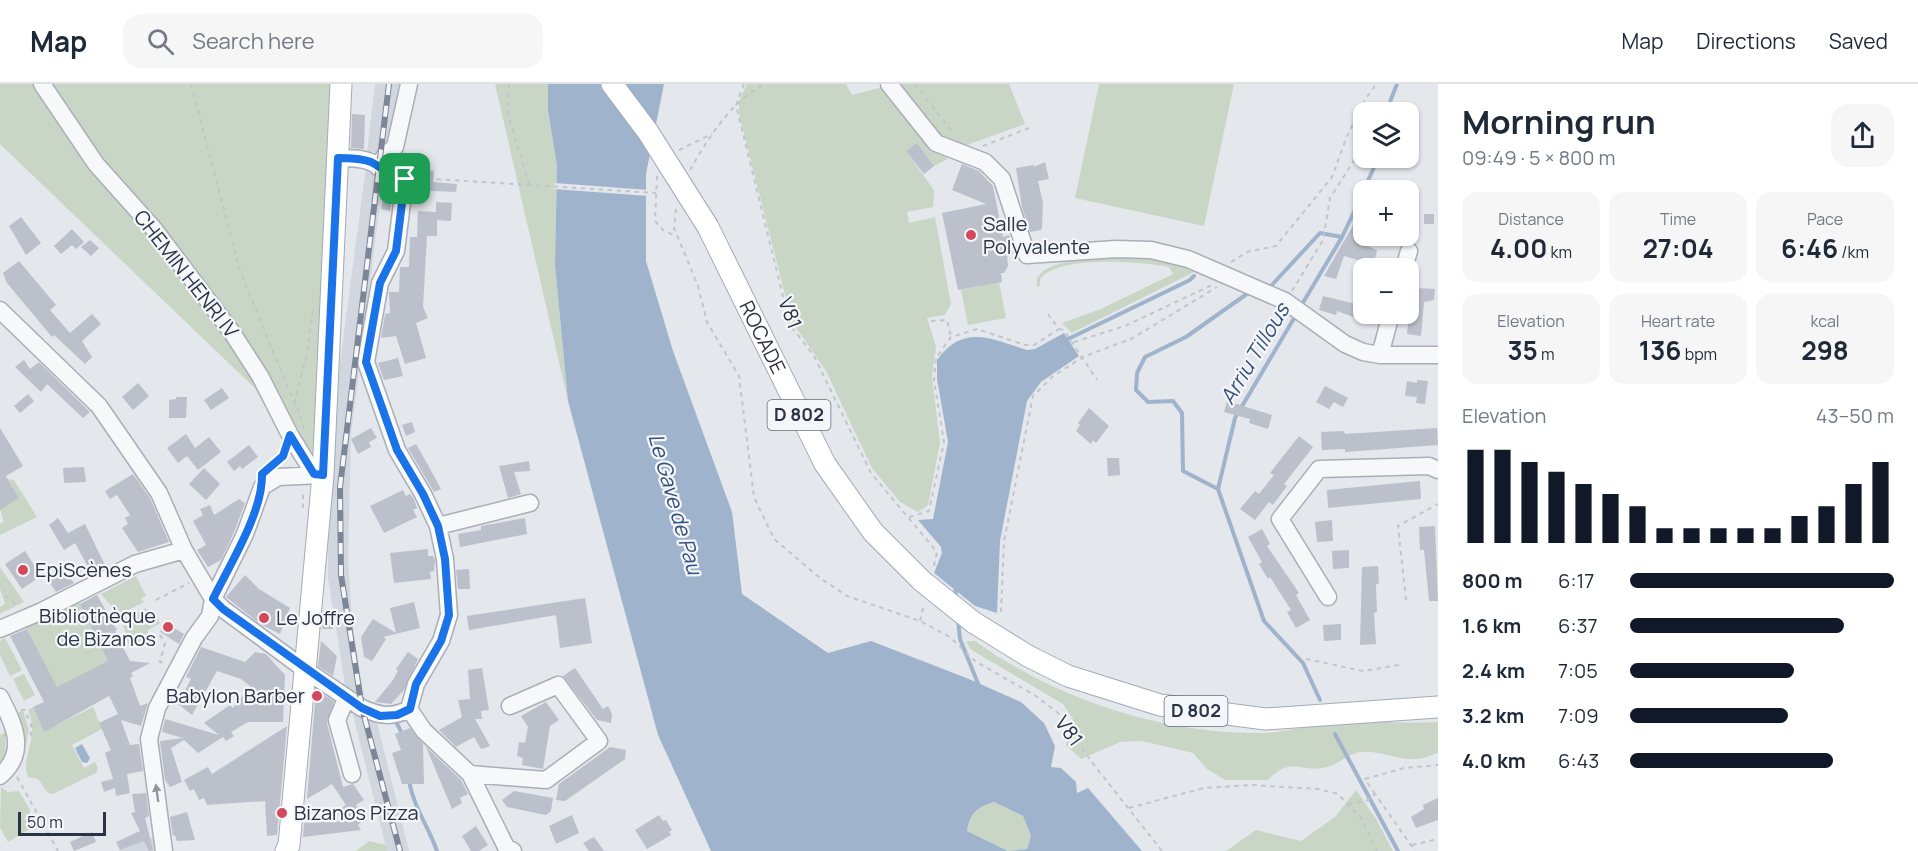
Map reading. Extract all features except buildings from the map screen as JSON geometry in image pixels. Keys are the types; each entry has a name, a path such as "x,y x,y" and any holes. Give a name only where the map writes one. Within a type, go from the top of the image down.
{"main road":[{"path":"288,849 307,671 319,475 325,446 341,84"},
{"name":"ROCADE","path":"612,84 654,141 708,227 825,464 873,532 922,581 973,622 1028,656 1068,676 1160,705 1265,719 1438,707"}],"street":[{"name":"CHEMIN HENRI IV","path":"42,84 96,164 154,229 231,331 260,376 290,435 319,475"},
{"path":"378,167 386,154 395,147 409,84"},
{"path":"889,84 936,143 985,162 1002,179 1027,255 1116,249 1151,250 1188,259 1291,306 1345,344 1380,355 1438,355"},
{"path":"338,158 363,160 388,175 405,179 396,251 380,283 366,362 397,450 423,494 438,526 445,559 449,615 441,641 403,712"},
{"path":"1407,258 1409,251"},
{"path":"0,310 99,406 159,492 199,578 223,609 346,699 380,716 403,712"},
{"path":"1380,355 1388,324"},
{"path":"1328,597 1280,519 1319,470 1429,466 1438,470"},
{"path":"164,851 149,739 157,708 194,638 210,616 213,599 245,534 262,487 278,477 304,478 319,475"},
{"path":"438,526 530,503"},
{"path":"0,628 42,611 135,564 184,550"},
{"path":"470,774 546,780 599,741 558,685 510,706"},
{"path":"0,697 15,727 16,748 5,771"},
{"path":"346,699 337,720 352,774"},
{"path":"403,712 470,774 506,847 513,851"}],"path":[{"path":"191,84 240,271 296,407 299,420"},
{"path":"509,84 507,105 510,124 529,184"},
{"path":"736,105 744,84"},
{"path":"688,173 714,133 745,94 765,84"},
{"path":"915,84 956,136 957,151"},
{"path":"1074,342 1125,326 1214,285 1232,261 1247,252 1276,246 1332,177 1347,136 1365,100 1376,84"},
{"name":"V81","path":"736,105 790,325 814,356 872,473 909,517 929,511 944,442 934,380 936,358 951,337"},
{"path":"975,158 981,147 1029,128"},
{"path":"674,153 714,133"},
{"path":"1291,306 1327,229 1330,198 1353,161"},
{"path":"658,170 655,221 663,230 676,236"},
{"path":"405,179 529,184 656,193"},
{"path":"676,236 673,221 678,201"},
{"name":"V81","path":"676,236 698,286 707,322 740,376 754,497 774,539 820,578 847,596 920,621 950,637 975,661 1036,696 1059,714 1091,761 1162,851"},
{"path":"1001,612 1004,541 1030,402 1052,378 1083,357 1133,338 1208,295 1220,284 1222,274"},
{"path":"296,407 297,390 307,354 313,305"},
{"path":"1048,314 1059,329 1064,330 1074,342 1096,380"},
{"path":"931,321 947,320 951,337 977,328 1025,345 1034,345 1059,329"},
{"path":"274,464 283,456 290,435"},
{"path":"1406,600 1398,526 1438,504"},
{"path":"156,600 199,578"},
{"path":"5,596 17,607"},
{"path":"160,635 164,639 166,648 160,662 177,670"},
{"path":"1306,659 1363,671 1399,665"},
{"path":"1414,851 1365,779 1404,768 1438,765"},
{"path":"5,771 58,851"},
{"path":"1129,808 1204,788 1251,785 1318,789 1338,794 1348,804 1361,818 1377,851"},
{"path":"1348,804 1366,801 1374,795"},
{"path":"1412,845 1438,839"}],"shaded area":[{"path":"375,84 399,84 387,150 377,153 367,152"},
{"path":"366,167 383,179 351,435 348,558 352,622 364,698 346,691 328,578 328,535 336,393"},
{"path":"352,711 377,723 409,851 387,851"},
{"path":"159,836 156,851 118,851 143,841"}],"green space":[{"path":"0,84 331,84 315,450 307,452 288,420 0,144"},
{"path":"495,84 548,84 548,110 557,166 555,265 568,401"},
{"path":"747,84 846,84 852,95 883,87 931,147 948,159 934,166 917,143 906,151 934,190 933,207 907,212 909,223 935,217 951,304 945,315 927,318 936,346 932,377 940,443 928,505 918,512 900,502 872,468 826,371 792,322 739,114 739,101"},
{"path":"897,84 1009,84 1025,124 967,145 938,137"},
{"path":"1099,84 1234,84 1204,226 1075,198"},
{"path":"1137,258 1165,261 1194,272 1072,333 1062,323 1101,309 1173,274 1169,267 1120,262 1081,263 1050,271 1040,279 1040,286 1037,287 1038,277 1047,269 1060,264 1076,260"},
{"path":"999,282 1006,318 968,325 961,290"},
{"path":"8,479 14,480 37,517 0,535 0,524 4,522 0,509 19,498"},
{"path":"0,567 24,602 0,614 0,607 5,604 0,589"},
{"path":"136,576 146,596 141,598 144,602 119,615 101,594"},
{"path":"79,602 113,671 66,705 26,627 22,628"},
{"path":"146,608 149,612 153,610 160,623 148,630 148,636 129,647 122,620"},
{"path":"5,638 22,670 10,676 0,655 0,641"},
{"path":"966,641 975,641 1006,662 1075,696 1148,720 1224,732 1261,733 1338,722 1438,722 1438,753 1409,759 1371,752 1356,753 1318,769 1284,768 1268,780 1225,780 1207,769 1193,753 1142,741 1120,742 1081,759 1066,745 1073,719 1063,704 970,649"},
{"path":"24,674 35,695 24,701 13,679"},
{"path":"33,707 44,731 93,707 102,729 72,745 84,768 95,762 98,768 96,773 53,794 48,793 38,779 28,777 26,762 32,730 28,710"},
{"path":"23,710 29,731 21,765 17,764 22,731 16,714"},
{"path":"6,732 5,754 0,764 0,735"},
{"path":"1,787 8,792 19,791 38,824 8,842 0,828"},
{"path":"1356,790 1376,819 1393,851 1226,851 1256,830 1301,841 1335,817"},
{"path":"994,802 1023,816 1031,836 1027,849 1008,851 967,831 975,812"},
{"path":"369,841 386,845 387,851 356,851"}],"water":[{"name":"Le Gave de Pau","path":"548,84 664,84 646,174 646,261 673,351 732,512 742,594 828,653 871,641 1021,702 1044,723 1055,746 1051,767 1061,768 1076,782 1077,793 1088,788 1142,851 1008,851 711,851 658,735 568,401 555,265 557,166 548,110","holes":["994,802 1023,816 1031,836 1027,849 1008,851 967,831 972,815 978,809"]},
{"path":"1064,333 1079,356 1041,382 1027,401 1000,541 997,613 975,606 934,573 942,553 941,547 918,520 933,519 948,442 937,379 937,360 947,348 957,341 968,338 990,339 1027,350 1035,349"},
{"path":"82,744 90,758 87,763 82,762 75,748"}],"pier":[{"path":"554,183 649,190 649,196 554,189"}],"waterway":[{"name":"Arriu Tillous","path":"1390,102 1397,84"},
{"name":"Arriu Tillous","path":"1368,180 1374,168"},
{"name":"Arriu Tillous","path":"1301,306 1353,214"},
{"path":"1267,287 1271,286 1320,233 1342,237"},
{"path":"1064,341 1194,276"},
{"path":"1218,489 1183,471 1182,413 1173,401 1148,402 1136,390 1137,373 1145,357 1186,337 1251,291"},
{"name":"Arriu Tillous","path":"1296,315 1235,418 1218,489 1264,621 1303,663 1320,700"},
{"path":"955,583 956,599"},
{"path":"958,619 960,639 979,686"},
{"path":"395,720 403,735"},
{"name":"Arriu Tillous","path":"1335,734 1398,851"},
{"path":"409,780 417,807 437,851"}],"railway":[{"path":"389,84 340,487 341,575 362,708 400,851"}],"place":[{"name":"Salle Polyvalente","path":"971,235"},
{"name":"EpiScènes","path":"23,570"},
{"name":"Le Joffre","path":"264,618"},
{"name":"Bibliothèque de Bizanos","path":"168,627"},
{"name":"Babylon Barber","path":"317,696"},
{"name":"Bizanos Pizza","path":"282,813"}],"route":[{"path":"338,158 363,160 372,163 388,175 405,179 396,251 380,283 366,362 397,450 423,494 438,526 445,559 449,615 441,641 416,684 410,709 397,715 380,716 346,699 223,609 213,599 245,534 262,487 262,474 283,456 290,435 314,474 323,475 338,158"}]}
